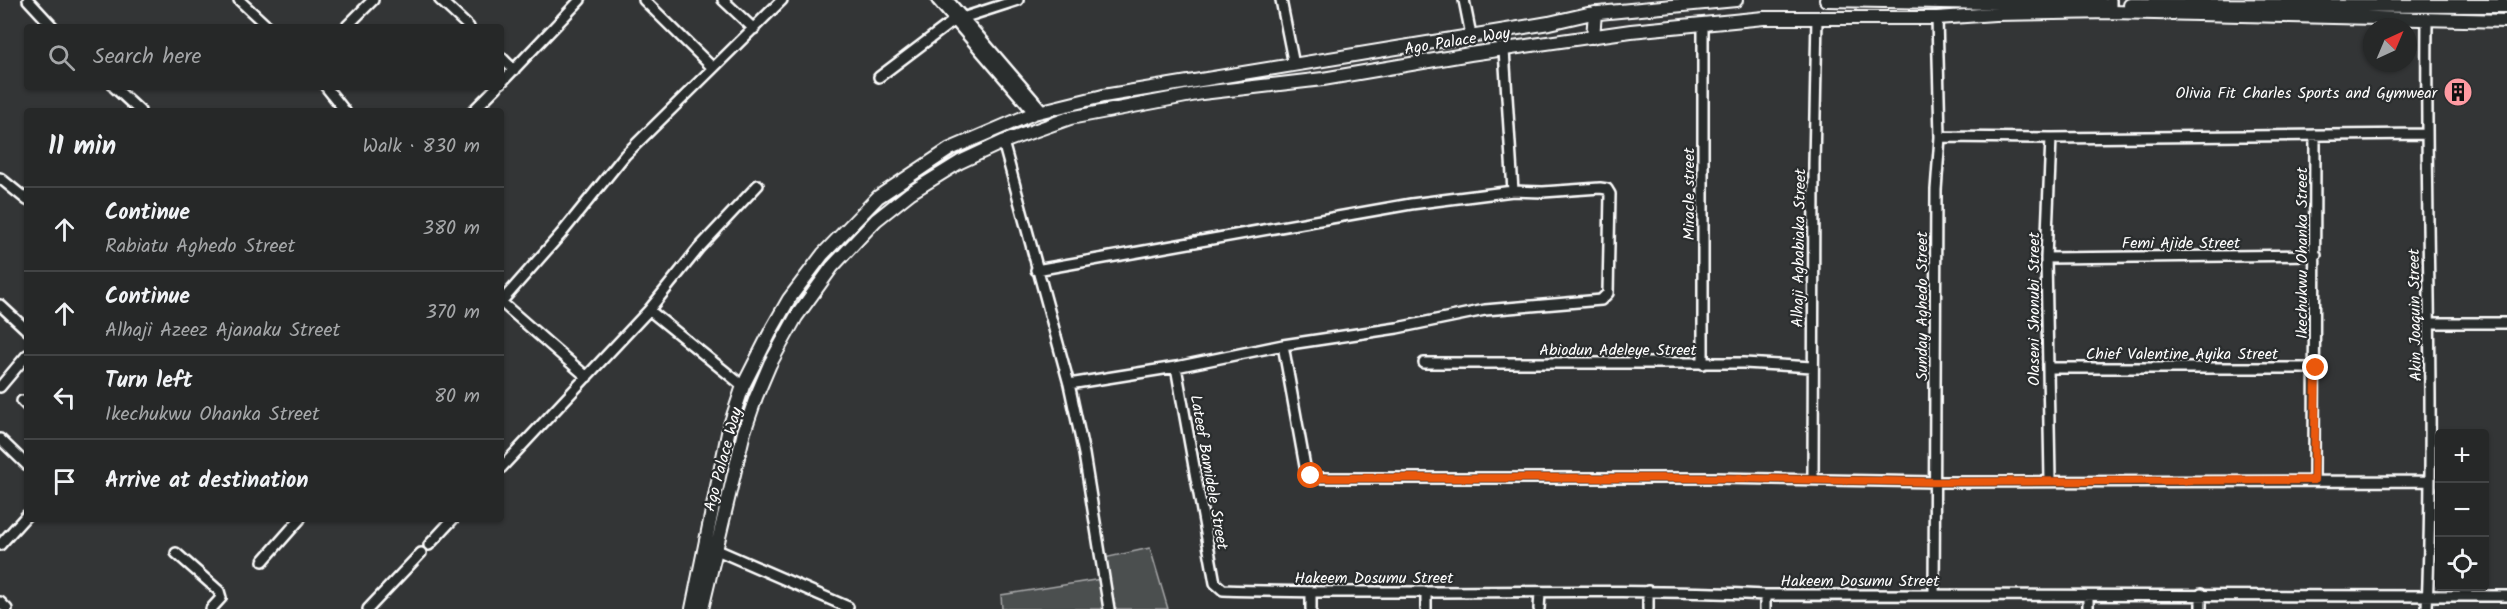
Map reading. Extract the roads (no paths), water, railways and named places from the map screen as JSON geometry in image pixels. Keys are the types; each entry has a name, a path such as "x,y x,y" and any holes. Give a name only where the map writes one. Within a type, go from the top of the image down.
{"main road":[{"name":"Ago Palace Way","path":"692,609 729,428 743,386 789,299 823,254 879,197 950,149 1039,112 1103,96 1549,23 1595,13 1736,0"},
{"name":"Ago Palace Way","path":"1826,0 1997,1 2427,20 2507,21"},
{"name":"Ago Palace Way","path":"702,609 744,432 770,364 796,317 832,267 876,220 910,193 960,162 1003,142 1070,118 1202,93 1323,79 1612,34 1764,18 1937,18 2111,6 2507,6"},
{"path":"1612,34 1616,11"},
{"path":"1593,37 1595,13"}],"street":[{"path":"27,0 50,24"},
{"path":"239,0 265,24"},
{"path":"349,24 373,0"},
{"path":"440,0 466,24"},
{"path":"504,80 580,0"},
{"path":"644,0 712,67"},
{"path":"723,0 754,29"},
{"path":"504,299 561,234 625,154 782,0"},
{"path":"937,0 958,19 1039,112"},
{"path":"948,0 958,19"},
{"path":"879,77 958,19 1018,0"},
{"path":"1281,0 1294,65"},
{"path":"1464,0 1471,35"},
{"name":"Alhaji Agbabiaka Street","path":"1813,479 1812,367 1817,17"},
{"name":"Sunday Aghedo Street","path":"1934,595 1936,190 1940,137 1937,18"},
{"name":"Akin Joaquin Street","path":"2427,20 2426,134 2430,323 2427,609"},
{"name":"Miracle street","path":"1703,24 1703,364"},
{"path":"1504,50 1513,191"},
{"path":"504,60 514,70"},
{"path":"117,90 137,108"},
{"path":"328,90 343,108"},
{"path":"476,108 494,90"},
{"path":"1940,137 2426,134"},
{"name":"Ikechukwu Ohanka Street","path":"2314,480 2316,135"},
{"name":"Olaseni Shonubi Street","path":"2050,480 2046,258 2051,138"},
{"path":"1003,142 1036,270 1069,384 1084,454 1109,609"},
{"path":"0,178 24,198"},
{"path":"504,465 649,310 698,249 758,185"},
{"path":"1036,270 1411,204 1513,191 1543,192 1600,188 1607,189 1610,194 1608,293 1601,300 1485,310 1386,330 1283,345 1176,367 1069,384"},
{"name":"Femi Ajide Street","path":"2046,258 2316,255"},
{"path":"0,305 24,327"},
{"path":"504,305 587,377"},
{"path":"649,310 743,386"},
{"path":"2430,323 2507,323"},
{"path":"1283,345 1306,472 1318,478 1813,479 1935,482 2430,481"},
{"path":"0,387 24,359"},
{"name":"Abiodun Adeleye Street","path":"1424,363 1744,363 1812,367"},
{"name":"Lateef Bamidele Street","path":"1176,367 1215,583"},
{"name":"Chief Valentine Ayika Street","path":"2048,368 2316,368"},
{"path":"0,440 24,462"},
{"path":"0,545 24,518"},
{"path":"263,561 297,522"},
{"path":"429,545 450,522"},
{"path":"717,550 848,606"},
{"path":"176,553 219,591 221,598 212,609"},
{"path":"368,609 421,553"},
{"name":"Hakeem Dosumu Street","path":"1215,583 1222,590 1311,593 1648,591 1766,595 2088,597 2201,594 2507,596"},
{"path":"1648,591 1648,609"},
{"path":"1426,592 1426,609"},
{"path":"1311,593 1311,609"},
{"path":"1539,593 1539,609"},
{"path":"2201,594 2201,609"},
{"path":"1766,595 1766,609"},
{"path":"2088,597 2088,609"},
{"path":"0,602 7,609"}],"place":[{"name":"Olivia Fit Charles Sports and Gymwear","path":"2458,92"}]}
